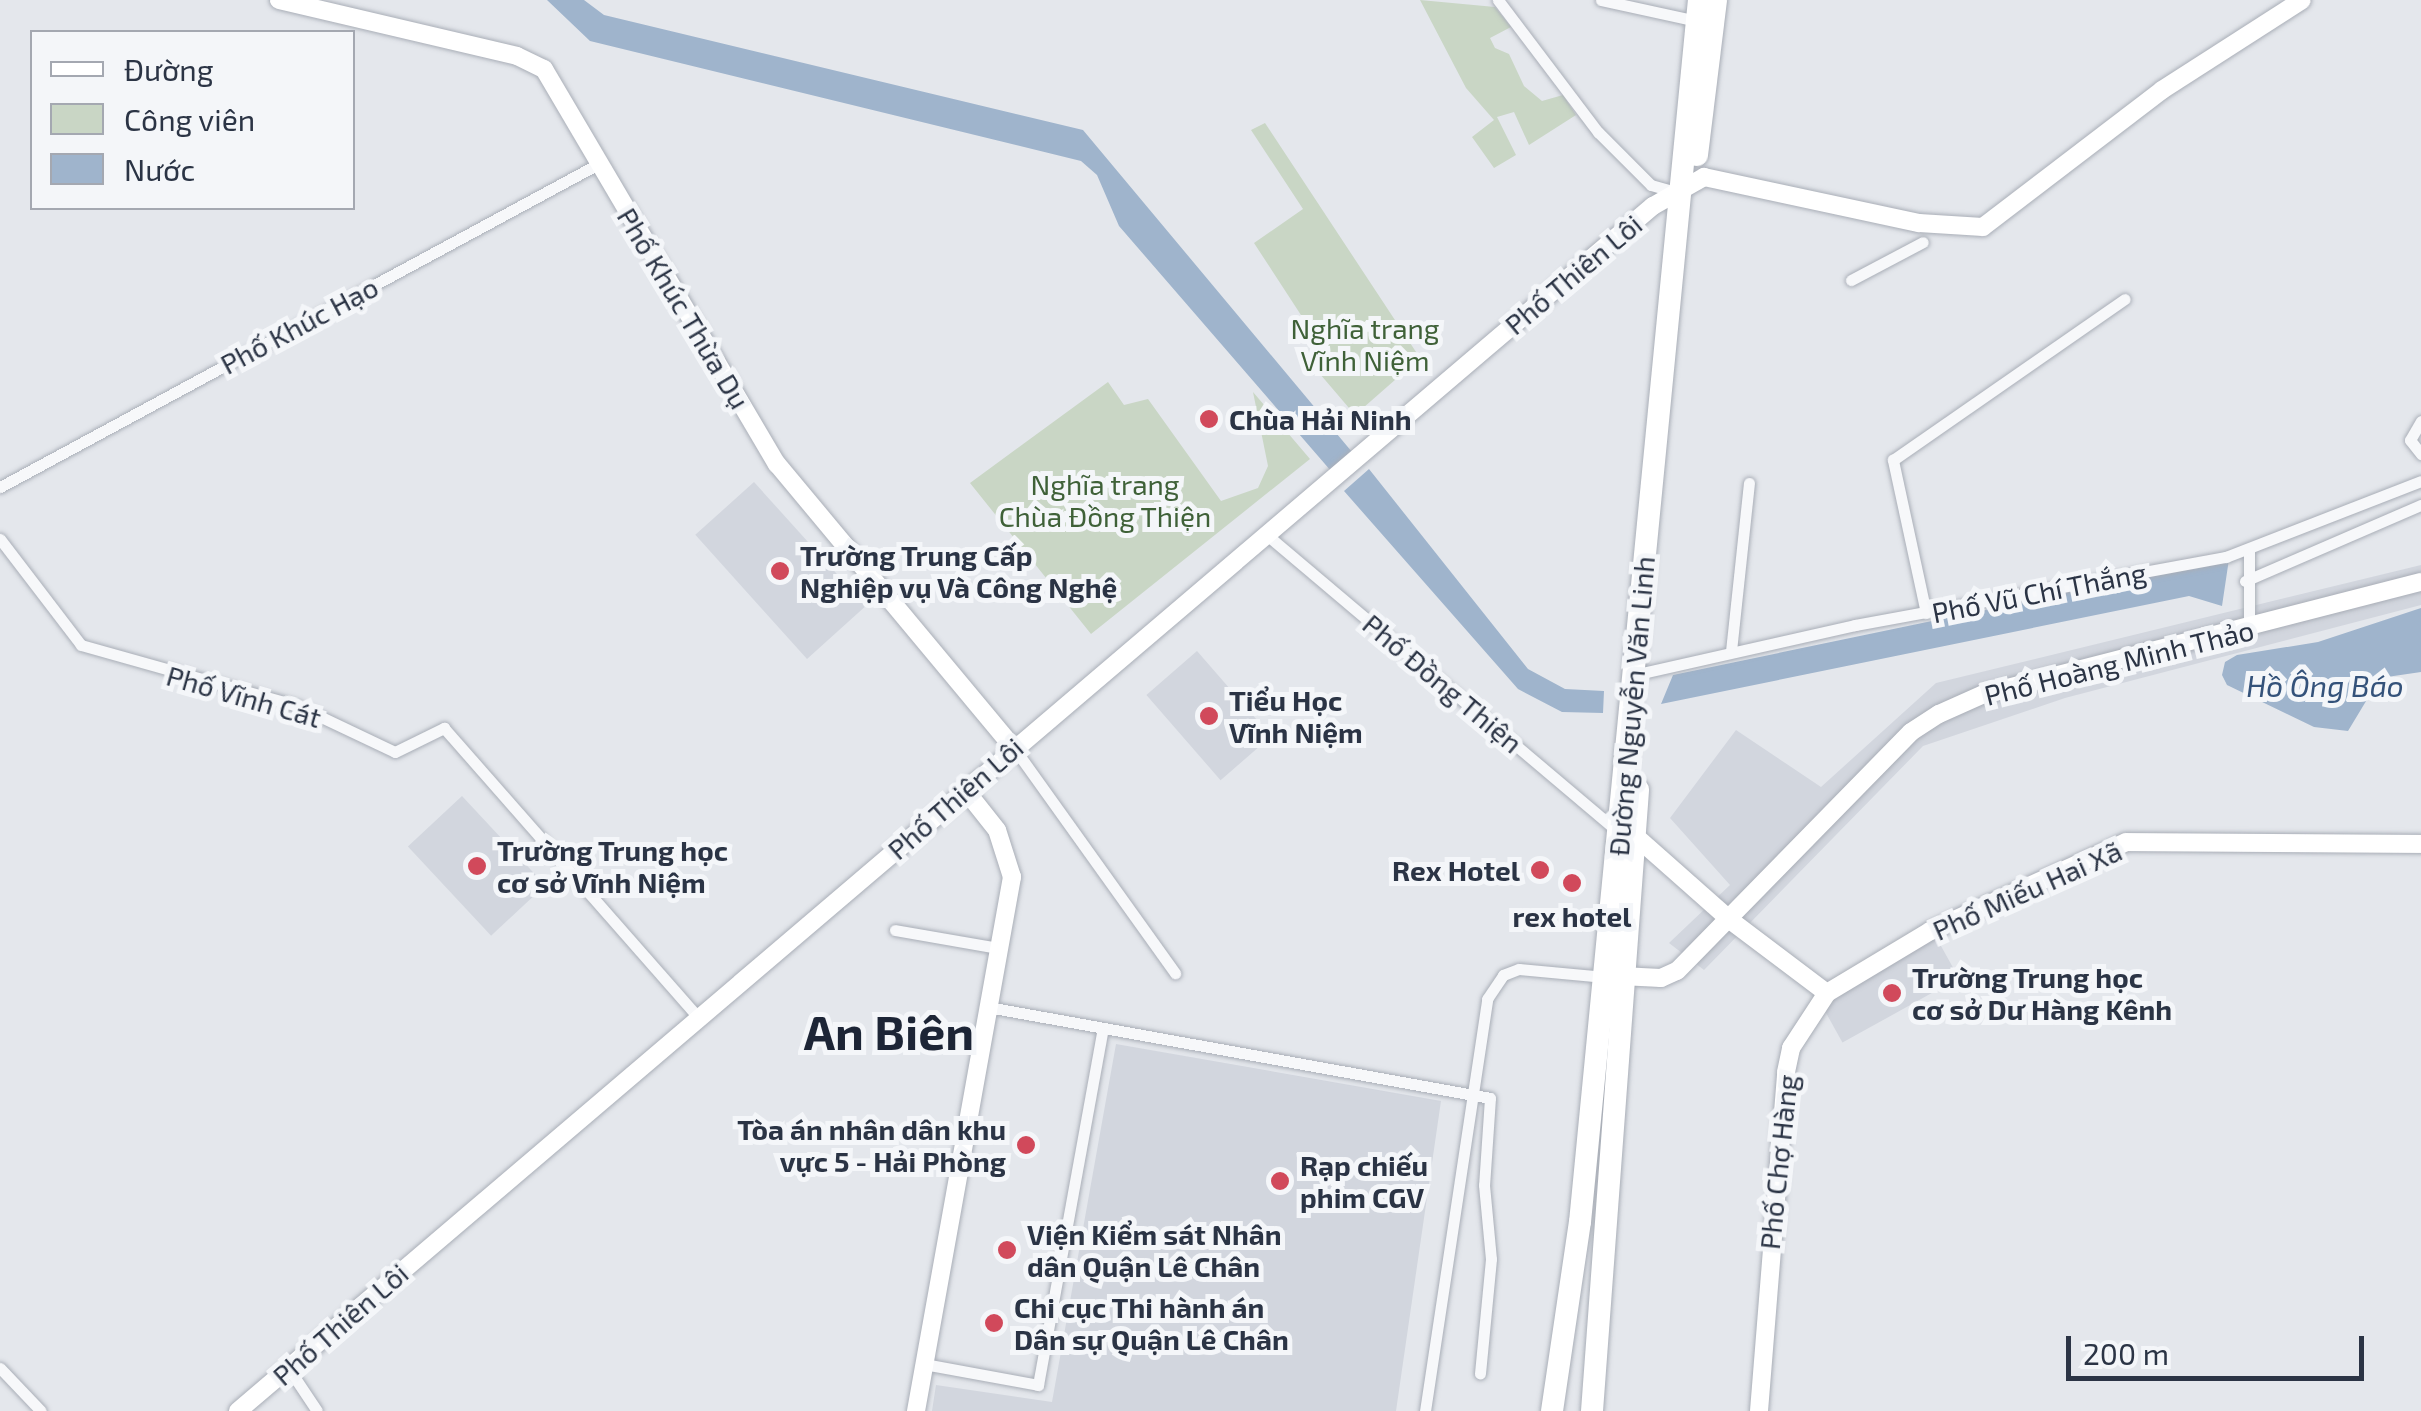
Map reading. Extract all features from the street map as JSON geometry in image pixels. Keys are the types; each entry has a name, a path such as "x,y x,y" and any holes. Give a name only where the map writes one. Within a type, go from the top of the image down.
{"highway":[{"name":"Đường Nguyễn Văn Linh","path":"1686,186 1716,0"},
{"name":"Đường Nguyễn Văn Linh","path":"1592,1411 1590,1226 1686,186 1698,11"},
{"name":"Đường Nguyễn Văn Linh","path":"1552,1411 1590,1226"},
{"path":"1568,1411 1590,1226"},
{"path":"1579,1411 1590,1226"}],"street":[{"name":"Phố Khúc Thừa Dụ","path":"279,0 517,56 544,69 559,86 598,164 777,464 1014,748"},
{"path":"1498,0 1598,132 1651,185 1797,194 1919,223 1983,227 2162,90 2302,0"},
{"path":"1602,0 1698,11"},
{"name":"Phố Khúc Hạo","path":"0,487 598,164"},
{"name":"Phố Thiên Lôi","path":"238,1411 1332,481 1541,297 1686,186"},
{"path":"1851,280 1923,242"},
{"path":"1926,613 1894,460 2125,299"},
{"path":"2421,420 2410,440 2421,454"},
{"name":"Phố Vũ Chí Thắng","path":"1641,676 1732,651 2249,551 2421,481"},
{"path":"1732,651 1749,483"},
{"path":"2245,581 2421,505"},
{"name":"Phố Đồng Thiện","path":"1267,535 1626,834"},
{"name":"Phố Vĩnh Cát","path":"0,539 82,645 298,706 399,752 442,727 698,1017"},
{"path":"2249,551 2245,581 2249,629"},
{"name":"Phố Hoàng Minh Thảo","path":"1613,976 1670,976 1730,920 1911,732 1940,714 1984,694 2421,582"},
{"path":"1014,748 1175,972"},
{"path":"916,1411 1012,877 997,830 966,791"},
{"path":"1626,834 1730,920 1827,992"},
{"name":"Phố Miếu Hai Xã","path":"1827,992 1930,932 2126,842 2421,844"},
{"path":"895,930 998,948"},
{"path":"1425,1411 1469,1090 1488,998 1503,975 1519,969 1613,976"},
{"name":"Phố Chợ Hàng","path":"1759,1411 1786,1072 1791,1048 1827,992"},
{"path":"988,1007 1469,1090 1493,1104 1484,1185 1491,1260 1480,1372"},
{"path":"924,1364 1038,1385 1103,1029"},
{"path":"0,1368 41,1411"},
{"path":"289,1369 317,1411"}],"shaded area":[{"name":"Trường Trung Cấp Nghiệp vụ Và Công Nghệ","path":"754,482 866,606 807,659 695,535"},
{"path":"2421,565 2421,605 2065,698 1923,746 1704,970 1669,943 1730,885 1670,818 1736,730 1821,787 1936,683"},
{"name":"Tiểu Học Vĩnh Niệm","path":"1197,651 1271,736 1221,780 1146,695"},
{"name":"Trường Trung học cơ sở Vĩnh Niệm","path":"462,796 545,885 491,936 408,846"},
{"name":"Trường Trung học cơ sở Dư Hàng Kênh","path":"1936,937 1959,978 1842,1043 1820,1001"},
{"path":"1116,1044 1441,1101 1396,1411 932,1411 936,1385 1052,1402"}],"green space":[{"path":"1420,0 1495,7 1511,27 1490,38 1495,48 1509,54 1524,86 1542,101 1563,95 1576,115 1529,145 1514,112 1497,117 1516,155 1494,168 1472,137 1494,120 1466,88"},
{"name":"Nghĩa trang Vĩnh Niệm","path":"1265,123 1420,358 1355,415 1314,367 1327,355 1254,243 1303,209 1251,130"},
{"name":"Nghĩa trang Chùa Đồng Thiện","path":"1108,382 1124,405 1148,399 1221,501 1258,488 1268,466 1253,392 1310,459 1091,634 970,483"}],"water":[{"path":"547,0 584,0 604,15 1083,130 1352,452 1331,471 1119,226 1097,175 1081,161 590,41"},
{"path":"1369,469 1528,669 1565,689 1604,691 1603,713 1562,712 1518,689 1344,491"},
{"path":"2229,559 2222,606 2189,596 1661,704 1673,675"},
{"name":"Hồ Ông Báo","path":"2421,608 2421,672 2380,678 2348,731 2314,727 2227,685 2222,675 2225,662 2237,655 2318,642"}],"place":[{"name":"Chùa Hải Ninh","path":"1209,419"},
{"name":"Trường Trung Cấp Nghiệp vụ Và Công Nghệ","path":"780,571"},
{"name":"Tiểu Học Vĩnh Niệm","path":"1209,716"},
{"name":"Trường Trung học cơ sở Vĩnh Niệm","path":"477,866"},
{"name":"Rex Hotel","path":"1540,870"},
{"name":"rex hotel","path":"1572,883"},
{"name":"Trường Trung học cơ sở Dư Hàng Kênh","path":"1892,993"},
{"name":"Tòa án nhân dân khu vực 5 - Hải Phòng","path":"1026,1145"},
{"name":"Rạp chiếu phim CGV","path":"1280,1181"},
{"name":"Viện Kiểm sát Nhân dân Quận Lê Chân","path":"1007,1250"},
{"name":"Chi cục Thi hành án Dân sự Quận Lê Chân","path":"994,1323"}],"district":[{"name":"An Biên","path":"889,1032"}]}
